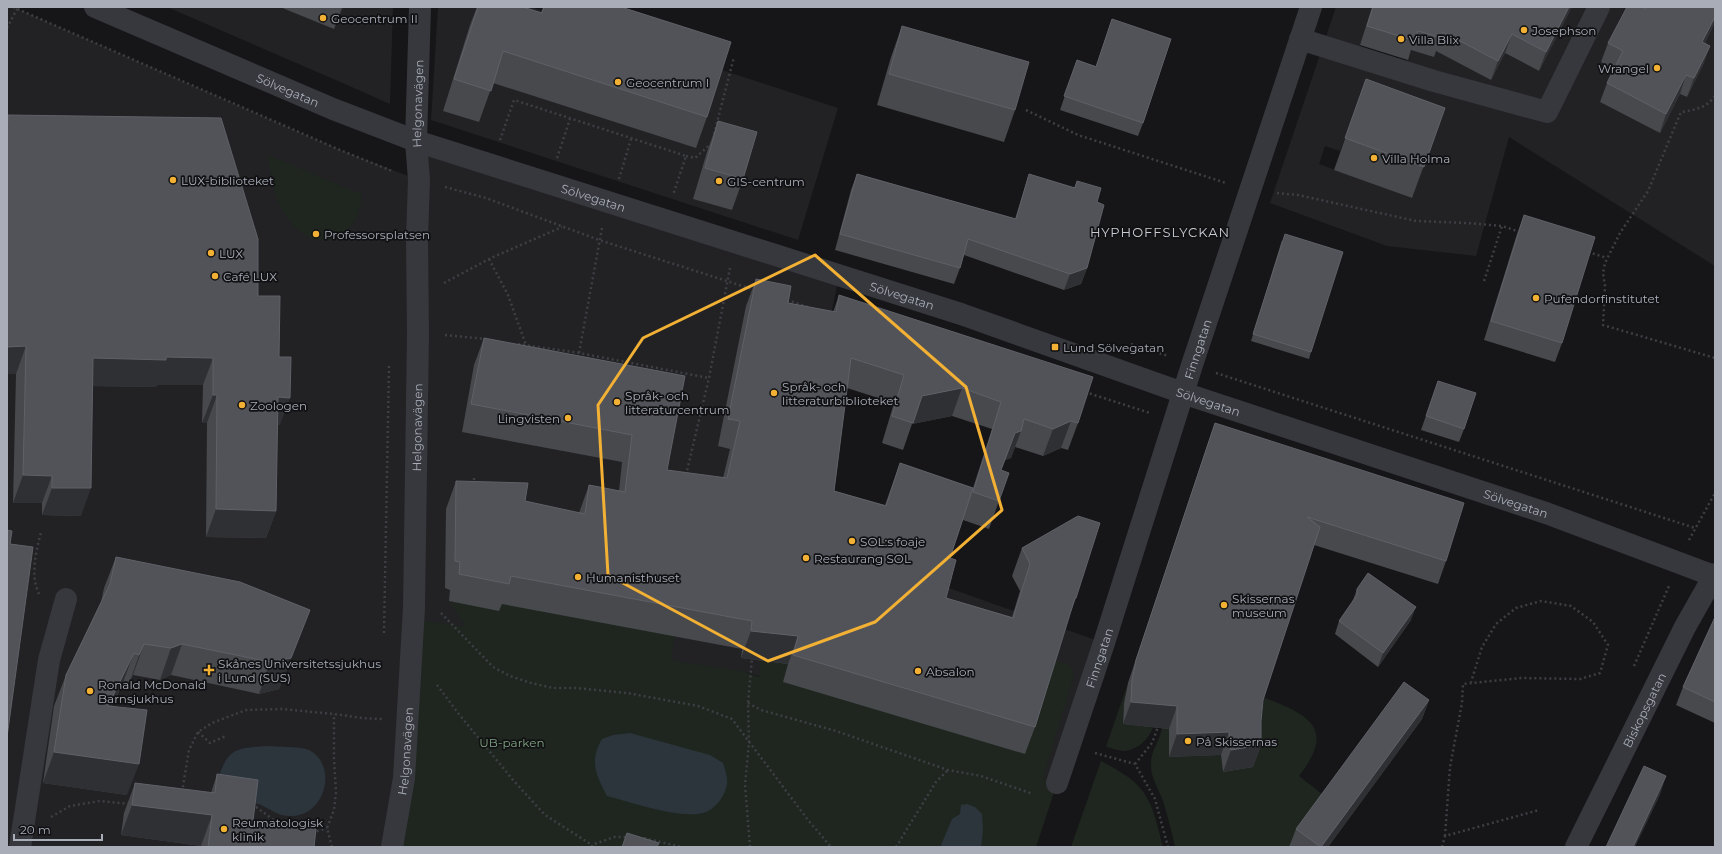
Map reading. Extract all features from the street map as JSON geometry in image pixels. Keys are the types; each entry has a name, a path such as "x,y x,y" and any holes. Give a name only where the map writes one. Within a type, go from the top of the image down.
{"street":[{"name":"Sölvegatan","path":"95,7 333,110 416,141 961,314 1183,393 1546,513 1714,575"},
{"name":"Helgonavägen","path":"392,847 404,778 415,586 418,335 417,238 420,180 416,141 420,7"},
{"name":"Finngatan","path":"1057,783 1174,420 1311,7"},
{"path":"1300,39 1434,81 1547,112 1599,7"},
{"name":"Biskopsgatan","path":"1576,847 1685,626 1714,575"},
{"path":"20,843 49,660 66,599"}],"path":[{"path":"13,7 340,150 393,171 393,178"},
{"path":"7,28 17,8"},
{"path":"500,142 514,100 631,139 695,158 712,143 734,57"},
{"path":"1715,96 1711,102 1699,110 1681,112 1648,191 1620,233 1607,258 1603,273 1605,286 1603,325 1715,358"},
{"path":"556,161 570,119"},
{"path":"621,171 631,139"},
{"path":"674,191 686,156"},
{"path":"420,180 486,198 599,240 758,291"},
{"path":"579,353 606,201"},
{"path":"418,300 449,279 489,259 563,226"},
{"path":"1484,281 1502,226 1524,233"},
{"path":"686,478 709,378 735,242"},
{"path":"1584,251 1607,258"},
{"path":"489,259 508,295 526,345"},
{"path":"780,298 818,310"},
{"path":"418,335 452,335 489,340"},
{"path":"511,343 579,353 709,378"},
{"path":"384,636 389,364"},
{"path":"1083,392 1174,420"},
{"path":"474,475 474,489"},
{"path":"1695,528 1715,493"},
{"path":"39,595 36,589 35,558 41,532"},
{"path":"415,586 493,667 510,676 553,688 576,688 627,693 698,706 732,719 781,782 808,820 831,847"},
{"path":"1442,847 1445,836 1450,767 1462,703 1463,684 1521,678 1580,679 1600,673 1608,645 1594,622 1571,606 1541,601 1516,608 1496,624 1482,647 1472,682"},
{"path":"412,651 458,713 513,780 545,815 592,846 614,837 630,837"},
{"path":"750,847 746,785 749,742 748,703 753,657"},
{"path":"748,703 761,710 836,732 948,770 981,776 1035,795 1057,783"},
{"path":"181,796 189,750 198,732 212,722 246,710 282,709 383,719"},
{"path":"383,712 383,726"},
{"path":"332,847 327,828 334,810 336,792 334,714"},
{"path":"1135,764 1152,743 1158,727"},
{"path":"198,732 210,743 226,736"},
{"path":"1070,746 1135,764 1156,800 1168,847"},
{"path":"896,847 936,782 948,770"},
{"path":"20,843 32,827 70,806 100,801 134,804"},
{"path":"250,806 256,807 284,827"},
{"path":"1445,836 1539,810"},
{"path":"308,832 314,833 327,828"},
{"path":"638,837 681,847"}],"highlighted area":[{"path":"815,255 966,387 1002,510 875,622 768,661 608,575 598,405 643,338"}],"shaded area":[{"path":"7,7 13,7 340,150 419,180 416,141 839,276 826,340 807,479 946,587 1104,643 1057,783 747,672 392,847 7,847"},
{"path":"167,7 393,7 390,104 338,81"},
{"path":"438,7 531,7 838,108 798,240 431,120"},
{"path":"1336,7 1372,7 1360,46 1407,61 1411,50 1443,29 1505,53 1539,71 1572,7 1650,7 1616,70 1659,133 1680,94 1687,97 1696,61 1715,7 1715,266 1509,137 1476,256 1387,246 1270,203","holes":["1355,111 1412,198 1319,164 1325,146 1340,151"]},
{"path":"630,733 710,755 723,763 727,776 727,784 722,798 712,809 703,813 681,814 655,809 607,796 597,775 595,761 598,747 602,739 613,735"},
{"path":"267,746 294,747 309,750 318,757 323,766 325,777 324,788 320,799 313,807 304,813 287,816 276,813 259,804 245,802 233,795 217,781 225,762 234,752 247,748"},
{"path":"967,804 975,807 982,814 983,830 981,847 943,847 941,845 952,819 960,814 961,805"}],"green space":[{"path":"268,155 363,195 357,216 350,227 341,235 332,240 323,241 305,235 296,228 283,211 274,191"},
{"name":"UB-parken","path":"506,580 674,636 671,660 746,672 759,677 767,606 792,651 783,682 1054,660 1069,665 1073,668 1073,678 1043,778 1057,783 1036,847 392,847 414,619 466,627 449,601 499,611"},
{"path":"1128,683 1124,703 1123,724 1153,727 1149,736 1143,743 1130,750 1123,751 1106,747"},
{"path":"1263,697 1293,710 1304,717 1312,725 1316,734 1316,746 1299,776 1326,797 1289,847 1175,847 1164,804 1151,769 1152,754 1162,728 1170,728 1169,757 1221,755 1223,772"},
{"path":"1101,761 1129,778 1145,795 1155,816 1163,847 1071,847"}],"building":[{"path":"478,7 523,7 542,13 544,7 621,7 731,42 707,117 503,51 491,91 454,79"},
{"path":"1373,7 1569,7 1546,52 1512,34 1498,61 1443,32 1441,38 1418,31 1415,41 1367,26"},
{"name":"Wrangel","path":"1627,7 1642,7 1646,9 1647,7 1715,7 1715,17 1702,42 1710,46 1694,78 1686,75 1666,114 1607,83 1623,51 1608,43"},
{"path":"1112,19 1171,39 1143,123 1064,96 1077,60 1096,67"},
{"path":"902,26 1029,62 1015,110 889,74"},
{"path":"1366,79 1445,108 1424,167 1345,138"},
{"path":"8,115 221,118 258,239 258,296 280,296 279,357 291,357 290,398 278,397 276,511 216,509 217,395 213,395 213,358 166,357 166,360 93,358 91,488 52,488 52,476 23,475 26,346 7,347"},
{"path":"718,121 757,132 743,179 705,168"},
{"path":"857,174 1016,219 1029,174 1075,188 1077,181 1101,188 1097,202 1104,205 1087,268 1070,274 968,239 960,268 840,234"},
{"name":"Pufendorfinstitutet","path":"1524,215 1595,237 1562,343 1491,321"},
{"path":"1285,234 1343,252 1311,352 1253,334"},
{"path":"756,279 791,286 788,303 836,312 839,295 1093,377 1078,423 1071,421 1053,429 1024,419 1021,431 1015,433 1001,470 1009,473 999,501 973,492 1001,402 962,388 922,396 913,423 892,416 904,375 851,358 834,491 886,506 900,463 973,488 950,558 956,560 946,598 1013,618 1030,564 1022,548 1078,516 1100,523 1035,727 793,655 798,636 751,631 752,621 511,576 509,584 459,574 460,562 455,561 456,481 528,483 525,501 585,514 589,485 625,492 632,435 471,404 484,338 685,376 667,470 727,478 740,421 728,419"},
{"path":"1438,381 1476,393 1464,429 1426,416"},
{"name":"Skissernas museum","path":"1215,423 1464,503 1446,561 1307,517 1320,527 1263,700 1261,745 1231,750 1229,732 1177,734 1177,706 1131,702 1132,680 1136,660"},
{"path":"7,530 12,531 10,544 33,547 7,737"},
{"name":"Ronald McDonald Barnsjukhus","path":"116,557 240,582 310,610 291,658 270,662 182,644 171,648 144,644 139,655 134,653 108,706 147,710 139,764 54,752 66,675 110,584"},
{"path":"1368,573 1416,607 1383,653 1339,621 1357,595 1357,589"},
{"path":"1715,617 1715,702 1683,687"},
{"path":"1404,682 1429,700 1321,847 1296,829"},
{"path":"1644,766 1666,776 1633,847 1606,847"},
{"path":"217,774 258,780 253,821 316,829 314,847 208,847 212,815 132,805 135,783 215,793"},
{"path":"627,833 659,843 657,847 622,847"}],"place":[{"name":"Geocentrum II","path":"323,18"},
{"name":"Josephson","path":"1524,30"},
{"name":"Villa Blix","path":"1401,39"},
{"name":"Wrangel","path":"1657,68"},
{"name":"Geocentrum I","path":"618,82"},
{"name":"Villa Holma","path":"1374,158"},
{"name":"LUX-biblioteket","path":"173,180"},
{"name":"GIS-centrum","path":"719,181"},
{"name":"Professorsplatsen","path":"316,234"},
{"name":"LUX","path":"211,253"},
{"name":"Café LUX","path":"215,276"},
{"name":"Pufendorfinstitutet","path":"1536,298"},
{"name":"Lund Sölvegatan","path":"1055,347"},
{"name":"Språk- och litteraturbiblioteket","path":"774,393"},
{"name":"Språk- och litteraturcentrum","path":"617,402"},
{"name":"Zoologen","path":"242,405"},
{"name":"Lingvisten","path":"568,418"},
{"name":"SOL:s foaje","path":"852,541"},
{"name":"Restaurang SOL","path":"806,558"},
{"name":"Humanisthuset","path":"578,577"},
{"name":"Skissernas museum","path":"1224,605"},
{"name":"Skånes Universitetssjukhus i Lund (SUS)","path":"209,670"},
{"name":"Absalon","path":"918,671"},
{"name":"Ronald McDonald Barnsjukhus","path":"90,691"},
{"name":"På Skissernas","path":"1188,741"},
{"name":"Reumatologisk klinik","path":"224,829"}],"district":[{"name":"HYPHOFFSLYCKAN","path":"1160,232"}]}
